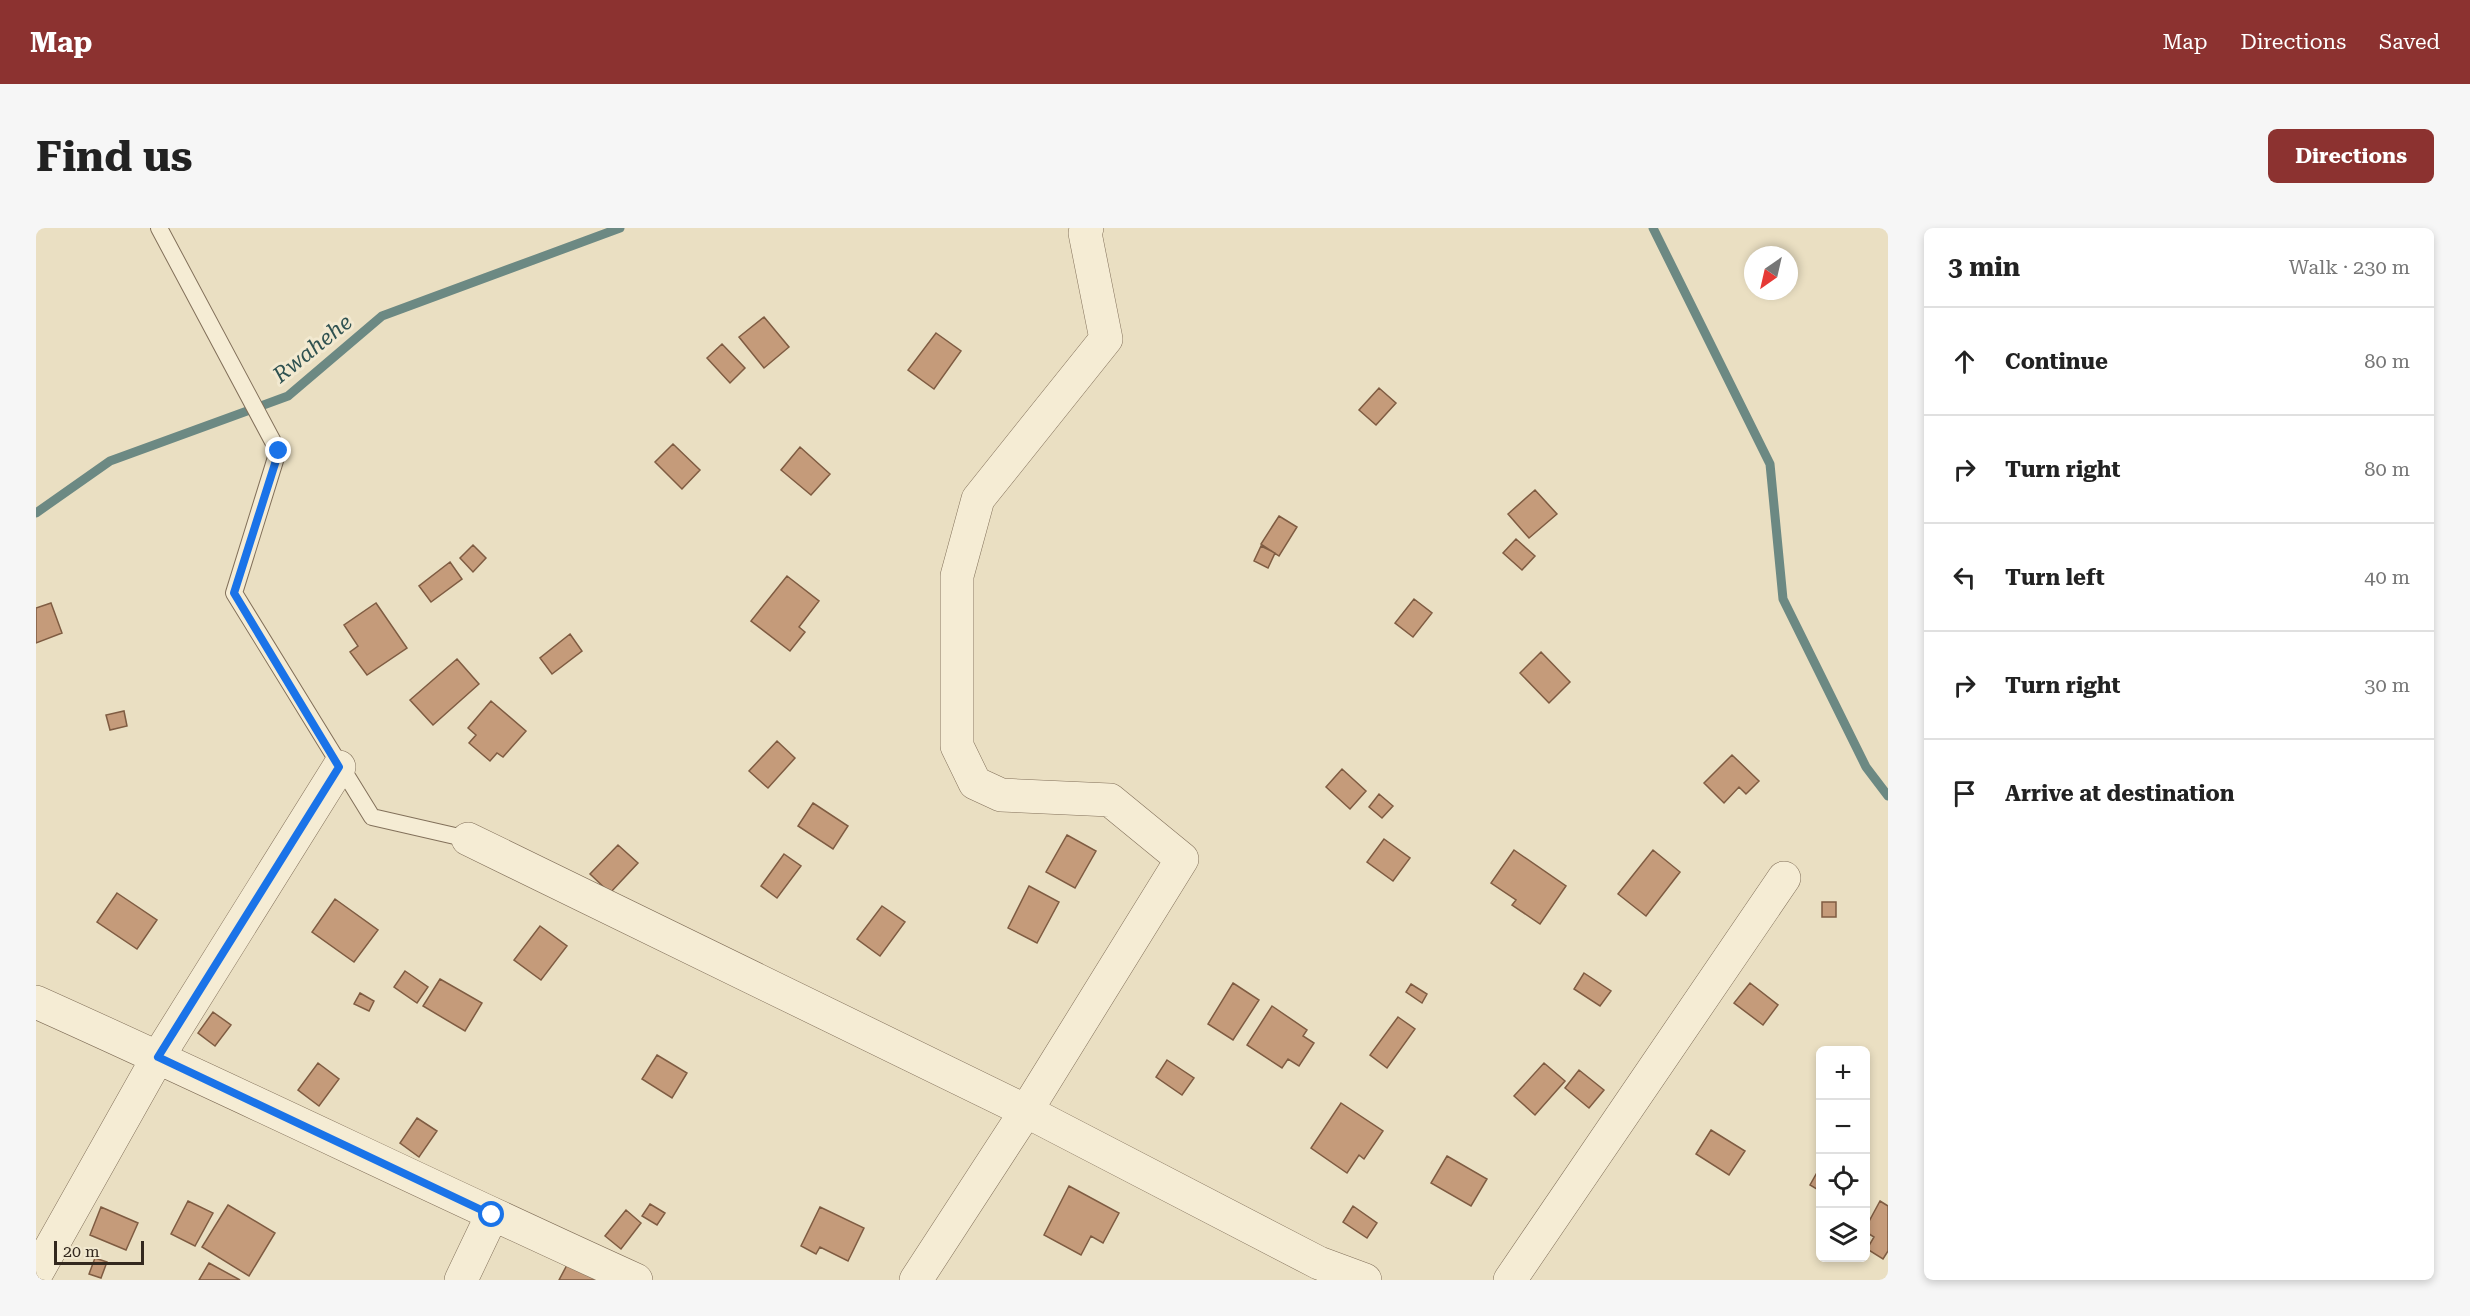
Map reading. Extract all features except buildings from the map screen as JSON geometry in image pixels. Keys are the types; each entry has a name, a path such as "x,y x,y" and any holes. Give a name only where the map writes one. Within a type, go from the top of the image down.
{"street":[{"path":"916,1280 1026,1111 1182,859 1110,800 1001,795 975,783 957,747 957,576 978,499 1106,339 1085,232 1088,228"},
{"path":"36,1274 158,1057 339,767"},
{"path":"468,839 1026,1111 1319,1263 1365,1280"},
{"path":"1510,1280 1784,878"},
{"path":"36,1002 636,1280"},
{"path":"461,1280 492,1215"}],"lane":[{"path":"159,228 279,451 234,593 339,767 372,817 468,839"}],"waterway":[{"name":"Rwahehe","path":"36,513 110,461 288,396 382,316 620,228"},
{"path":"1653,228 1770,464 1783,599 1866,767 1888,796"}],"route":[{"path":"279,451 234,593 339,767 158,1057 492,1215"}]}
